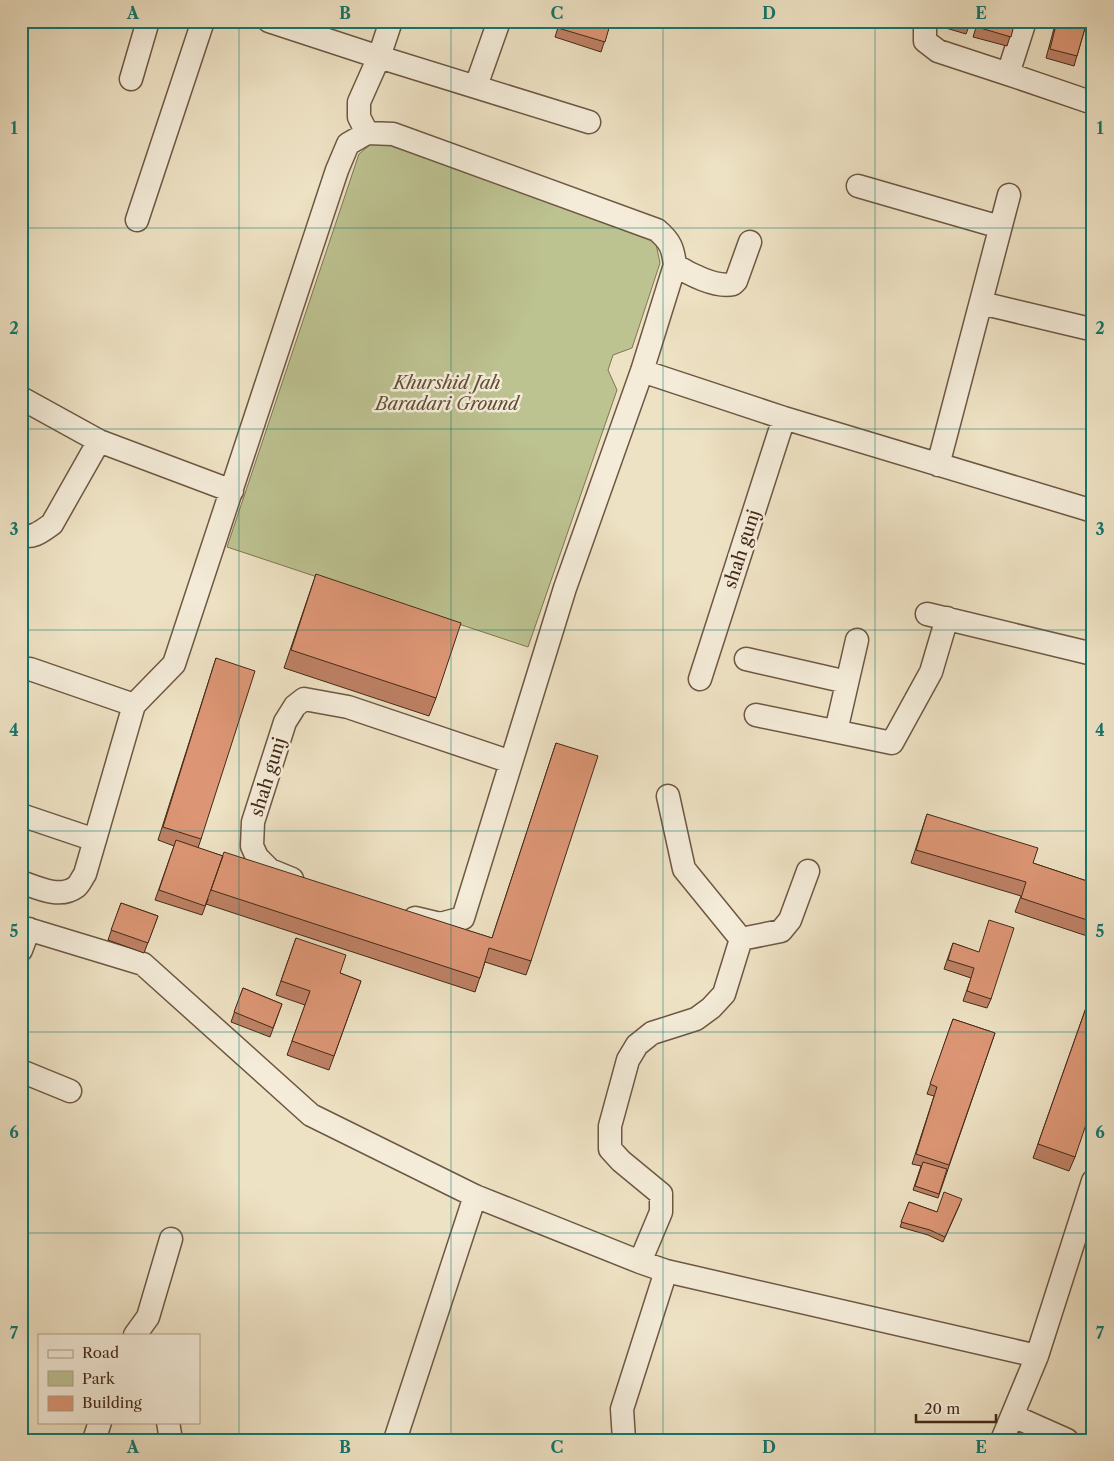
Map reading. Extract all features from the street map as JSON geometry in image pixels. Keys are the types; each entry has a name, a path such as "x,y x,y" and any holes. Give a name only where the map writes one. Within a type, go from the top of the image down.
{"street":[{"path":"138,220 203,21"},
{"path":"269,21 589,122"},
{"path":"367,133 359,117 359,102 380,57 391,21"},
{"path":"476,86 500,21"},
{"path":"925,21 925,41 938,51 1093,104"},
{"path":"1008,74 1025,21"},
{"path":"131,79 146,22"},
{"path":"21,882 42,890 62,893 76,886 85,874 134,705 174,664 337,170 348,144 367,133 393,134 657,230 667,239 673,251 675,265 642,371 565,588 463,918 440,924 396,912"},
{"path":"858,186 1000,227"},
{"path":"938,465 1009,195"},
{"path":"675,265 687,273 720,284 733,284 736,281 750,242"},
{"path":"981,303 1086,328"},
{"path":"642,371 784,418 1093,511"},
{"path":"21,398 99,441 232,491"},
{"name":"shah gunj","path":"700,679 784,418"},
{"path":"21,535 28,537 52,524 99,441"},
{"path":"756,715 892,743 931,672 937,616 1093,654"},
{"path":"836,731 857,640"},
{"path":"746,659 847,682"},
{"path":"21,670 30,669 134,705"},
{"name":"shah gunj","path":"316,887 270,870 257,857 252,846 253,822 285,722 296,706 304,699 348,707 511,762"},
{"path":"668,796 684,869 741,939"},
{"path":"21,816 95,840"},
{"path":"741,939 780,931 790,920 808,871"},
{"path":"21,950 25,928 143,964 311,1115 475,1196 640,1262 666,1271 1038,1356"},
{"path":"640,1262 661,1212 661,1194 621,1161 610,1149 610,1126 628,1060 637,1044 652,1033 696,1019 711,1008 724,994 741,939"},
{"path":"21,1071 70,1090"},
{"path":"1002,1440 1038,1356 1093,1181"},
{"path":"395,1440 475,1196"},
{"path":"137,1334 151,1326 171,1239"},
{"path":"624,1440 622,1409 666,1271"},
{"path":"1013,1416 1067,1440"},
{"path":"94,1440 99,1424"},
{"path":"168,1424 170,1440"}],"green space":[{"name":"Khurshid Jah Baradari Ground","path":"377,139 637,230 656,244 660,263 632,348 613,355 608,370 617,390 528,647 227,547 359,154"}],"building":[{"path":"561,21 611,21 605,42 558,28"},
{"path":"957,21 971,21 970,25"},
{"path":"978,21 1015,21 1011,37 977,27"},
{"path":"1057,21 1087,21 1077,56 1050,49"},
{"path":"316,574 461,623 436,698 291,650"},
{"path":"216,658 255,671 201,839 163,827"},
{"path":"556,743 598,756 531,961 489,948 480,978 211,890 224,852 492,938"},
{"path":"927,814 1038,848 1033,863 1093,883 1093,922 1021,898 1026,882 916,850"},
{"path":"176,840 223,856 205,906 159,890"},
{"path":"121,903 158,916 148,943 111,930"},
{"path":"989,920 1014,928 991,999 967,991 974,968 948,960 953,943 979,952"},
{"path":"296,938 346,955 340,973 361,981 334,1056 292,1041 310,991 281,981"},
{"path":"243,988 282,1004 273,1028 234,1012"},
{"path":"1093,988 1093,1104 1075,1157 1038,1144"},
{"path":"953,1019 995,1033 949,1165 916,1154 937,1087 930,1084"},
{"path":"923,1162 947,1169 939,1194 915,1186"},
{"path":"944,1192 962,1199 945,1237 930,1230 901,1222 909,1202 937,1212"}]}
